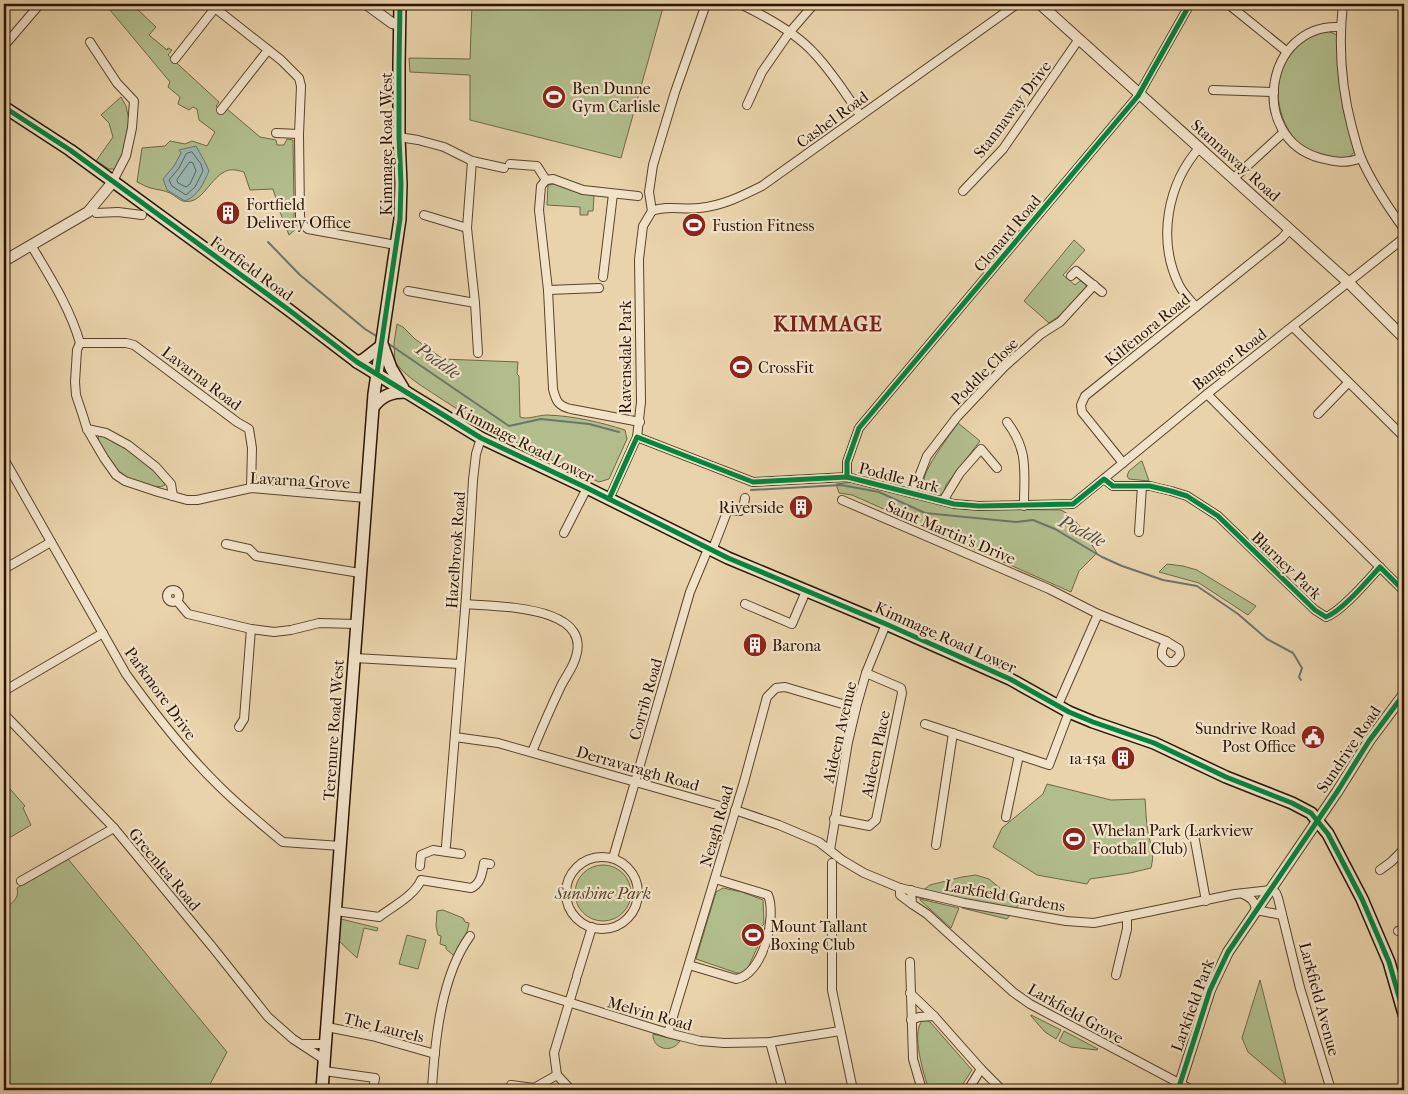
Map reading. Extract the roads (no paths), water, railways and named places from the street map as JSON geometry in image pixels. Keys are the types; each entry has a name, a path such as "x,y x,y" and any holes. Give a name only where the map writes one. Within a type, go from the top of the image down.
{"main road":[{"name":"Kimmage Road West","path":"377,373 400,219 400,4"},
{"name":"Fortfield Road","path":"4,107 70,150 112,183 289,310 357,362 377,373"},
{"path":"357,362 363,360 382,340 391,368 405,391 389,394 379,400 374,406"},
{"name":"Kimmage Road Lower","path":"377,373 481,438 587,488 710,550 886,624 1010,679 1069,712 1154,743 1226,777 1292,803 1311,813 1318,820 1340,856 1362,899 1394,976 1402,1000 1404,1014"},
{"name":"Terenure Road West","path":"322,1090 360,573 377,373"}],"street":[{"path":"4,46 40,4"},
{"path":"366,4 392,23 400,25"},
{"path":"652,211 649,192 654,165 675,92 706,4"},
{"path":"740,4 760,13 813,52 832,74 860,116"},
{"path":"747,105 762,72 789,33 814,4"},
{"name":"Clonard Road","path":"846,477 846,462 859,428 1140,93 1190,4"},
{"path":"1228,4 1286,51"},
{"path":"1343,4 1340,26 1343,88 1347,108 1361,158 1385,202 1404,229"},
{"name":"Cashel Road","path":"652,211 701,208 721,204 762,186 1014,5"},
{"name":"Stannaway Road","path":"1043,5 1079,40 1348,282 1404,338"},
{"path":"176,59 213,6 268,50 299,78 301,86 299,134 300,217 303,225 308,229 396,246"},
{"path":"1340,26 1317,30 1290,46 1286,51 1274,82 1275,116 1283,133 1297,146 1313,156 1342,163 1361,158"},
{"name":"Stannaway Drive","path":"963,191 1003,149 1079,40"},
{"path":"4,261 88,212 112,183 126,156 132,128 134,101 117,83 90,42"},
{"path":"221,110 268,50"},
{"path":"1213,90 1274,92"},
{"path":"276,133 299,134"},
{"path":"1234,178 1283,133"},
{"path":"399,137 444,148 472,161 507,166 537,166 546,180"},
{"path":"400,155 411,139"},
{"path":"1196,307 1180,287 1168,248 1167,234 1174,188 1187,163 1200,147"},
{"path":"472,161 466,228 475,303 478,353"},
{"path":"638,196 583,190 553,179 546,180 541,186 539,210 548,290 553,389 557,403 563,408 640,422"},
{"path":"603,277 613,194"},
{"path":"92,208 96,213 118,212 142,216"},
{"name":"Ravensdale Park","path":"609,500 637,437 640,422 639,259 643,226 652,211"},
{"path":"424,215 466,228"},
{"name":"Kilfenora Road","path":"1123,464 1082,412 1081,405 1084,396 1282,238 1290,229"},
{"name":"Bangor Road","path":"1073,504 1207,394 1404,238"},
{"name":"Lavarna Grove","path":"31,245 72,316 80,343 77,350 76,395 87,429 116,475 125,481 173,496 197,500 251,488 366,498"},
{"path":"1071,276 1076,271 1102,292"},
{"name":"Poddle Close","path":"912,492 927,456 957,417 1004,367 1041,334 1060,322 1094,285"},
{"path":"548,290 599,288"},
{"path":"408,291 475,303"},
{"path":"1293,327 1348,383 1403,433"},
{"name":"Lavarna Road","path":"80,343 126,342 134,345 237,422 250,429 252,448 251,488"},
{"path":"1318,414 1348,383"},
{"path":"1207,394 1404,591"},
{"path":"1007,422 1010,432 1022,447 1024,459 1024,506"},
{"path":"87,429 106,433 128,444 156,466 171,484 173,496"},
{"name":"Poddle Park","path":"637,437 753,482 846,477 943,501 979,506 1073,504"},
{"name":"Hazelbrook Road","path":"446,846 466,604 473,480 476,454 481,438"},
{"path":"943,501 960,473 981,449 997,468"},
{"name":"Parkmore Drive","path":"4,459 126,674 182,746 219,786 283,842 341,846"},
{"path":"1104,479 1113,486 1142,486 1139,532"},
{"name":"Blarney Park","path":"1142,486 1171,490 1187,496 1218,516 1315,610 1326,616 1331,615 1352,596 1380,567"},
{"path":"564,533 587,488"},
{"name":"Corrib Road","path":"613,858 690,592 727,512 743,509 745,498"},
{"name":"Saint Martin's Drive","path":"842,500 1050,589 1098,614 1166,641"},
{"path":"4,569 51,542"},
{"path":"226,544 252,550 256,556 360,573"},
{"path":"745,604 792,624 806,591"},
{"path":"177,601 188,614 251,629 274,632 319,623 357,624"},
{"path":"466,604 525,609 546,614 561,620 571,628 576,636 577,644 574,662 562,684 532,752"},
{"path":"1058,705 1098,614"},
{"name":"Aideen Avenue","path":"830,850 834,819 856,708 866,673 886,624"},
{"path":"239,727 244,719 251,629"},
{"path":"4,691 102,633"},
{"path":"355,658 460,664"},
{"name":"Aideen Place","path":"834,819 869,826 876,820 902,693 901,688 866,673"},
{"name":"Neagh Road","path":"668,1033 744,782 766,696 776,688 784,687 856,708"},
{"name":"Sundrive Road","path":"1318,820 1371,738 1404,694"},
{"path":"924,724 1049,765 1069,712"},
{"name":"Greenlea Road","path":"4,714 114,828 268,1018 302,1044 324,1066"},
{"path":"936,845 953,733"},
{"name":"Derravaragh Road","path":"455,738 498,743 724,807"},
{"path":"1006,817 1019,755"},
{"path":"735,810 806,836 830,850"},
{"path":"1271,890 1318,820"},
{"path":"20,881 114,828"},
{"path":"1194,835 1206,901"},
{"path":"1380,870 1404,849"},
{"path":"420,866 421,855 433,850 461,854"},
{"name":"Larkfield Gardens","path":"830,850 842,860 879,880 900,888 965,903 1066,921 1094,922 1271,890"},
{"path":"596,857 613,858 624,864 633,873 638,885 635,909 627,919 617,926 604,929 592,928 577,919 572,912 566,895 569,878 580,864 588,860 596,857"},
{"path":"379,917 414,892 422,880 471,888 479,882 484,863 490,864"},
{"path":"832,864 832,990 853,1090"},
{"name":"Neagh Road","path":"689,965 736,979 742,978 752,972 766,943 771,905 768,895 715,879"},
{"name":"Larkfield Grove","path":"900,888 900,895 927,914 992,974 1030,1004 1179,1087 1192,1090"},
{"path":"911,890 912,904"},
{"name":"Larkfield Park","path":"1179,1087 1215,977 1228,952 1271,890"},
{"name":"Larkfield Avenue","path":"1271,890 1276,893 1278,898 1311,1028 1331,1090"},
{"path":"1241,894 1255,902 1256,910 1282,915"},
{"path":"336,911 388,920"},
{"path":"1116,975 1127,928 1127,916"},
{"path":"571,1090 557,1075 554,1053 592,928"},
{"name":"The Laurels","path":"432,1088 434,1054 444,994 462,947 470,936"},
{"path":"910,962 913,1059 922,1090"},
{"path":"1394,976 1404,988"},
{"name":"Melvin Road","path":"526,989 700,1041 724,1043 770,1042 840,1031"},
{"path":"910,993 934,1016 1002,1090"},
{"path":"911,1020 919,1016 934,1016"},
{"name":"The Laurels","path":"327,1027 372,1036 434,1054"},
{"path":"770,1042 783,1090"},
{"path":"302,1044 326,1044"},
{"path":"324,1066 374,1078 373,1090"},
{"path":"968,1090 981,1069"},
{"path":"511,1085 534,1088 557,1075"}],"water":[{"path":"196,146 209,171 197,192 185,201 167,190 163,179 174,166 181,153 179,150"}],"waterway":[{"name":"Poddle","path":"268,242 300,275 365,329 378,337"},
{"name":"Poddle","path":"386,342 509,426 541,419 589,424 619,432"},
{"name":"Poddle","path":"751,490 841,485 879,492 925,513 1016,522 1033,520 1055,529 1102,557 1122,566 1163,580 1197,586 1238,614 1267,639 1293,653 1302,668 1299,677 1301,680"}],"place":[{"name":"Ben Dunne Gym Carlisle","path":"554,97"},
{"name":"Fortfield Delivery Office","path":"228,213"},
{"name":"Fustion Fitness","path":"694,225"},
{"name":"CrossFit","path":"741,367"},
{"name":"Riverside","path":"801,507"},
{"name":"Barona","path":"755,645"},
{"name":"Sundrive Road Post Office","path":"1313,737"},
{"name":"1a-15a","path":"1123,758"},
{"name":"Whelan Park (Larkview Football Club)","path":"1074,839"},
{"name":"Mount Tallant Boxing Club","path":"753,935"}],"district":[{"name":"KIMMAGE","path":"828,324"}],"park label":[{"name":"Sunshine Park","path":"603,893"}]}
